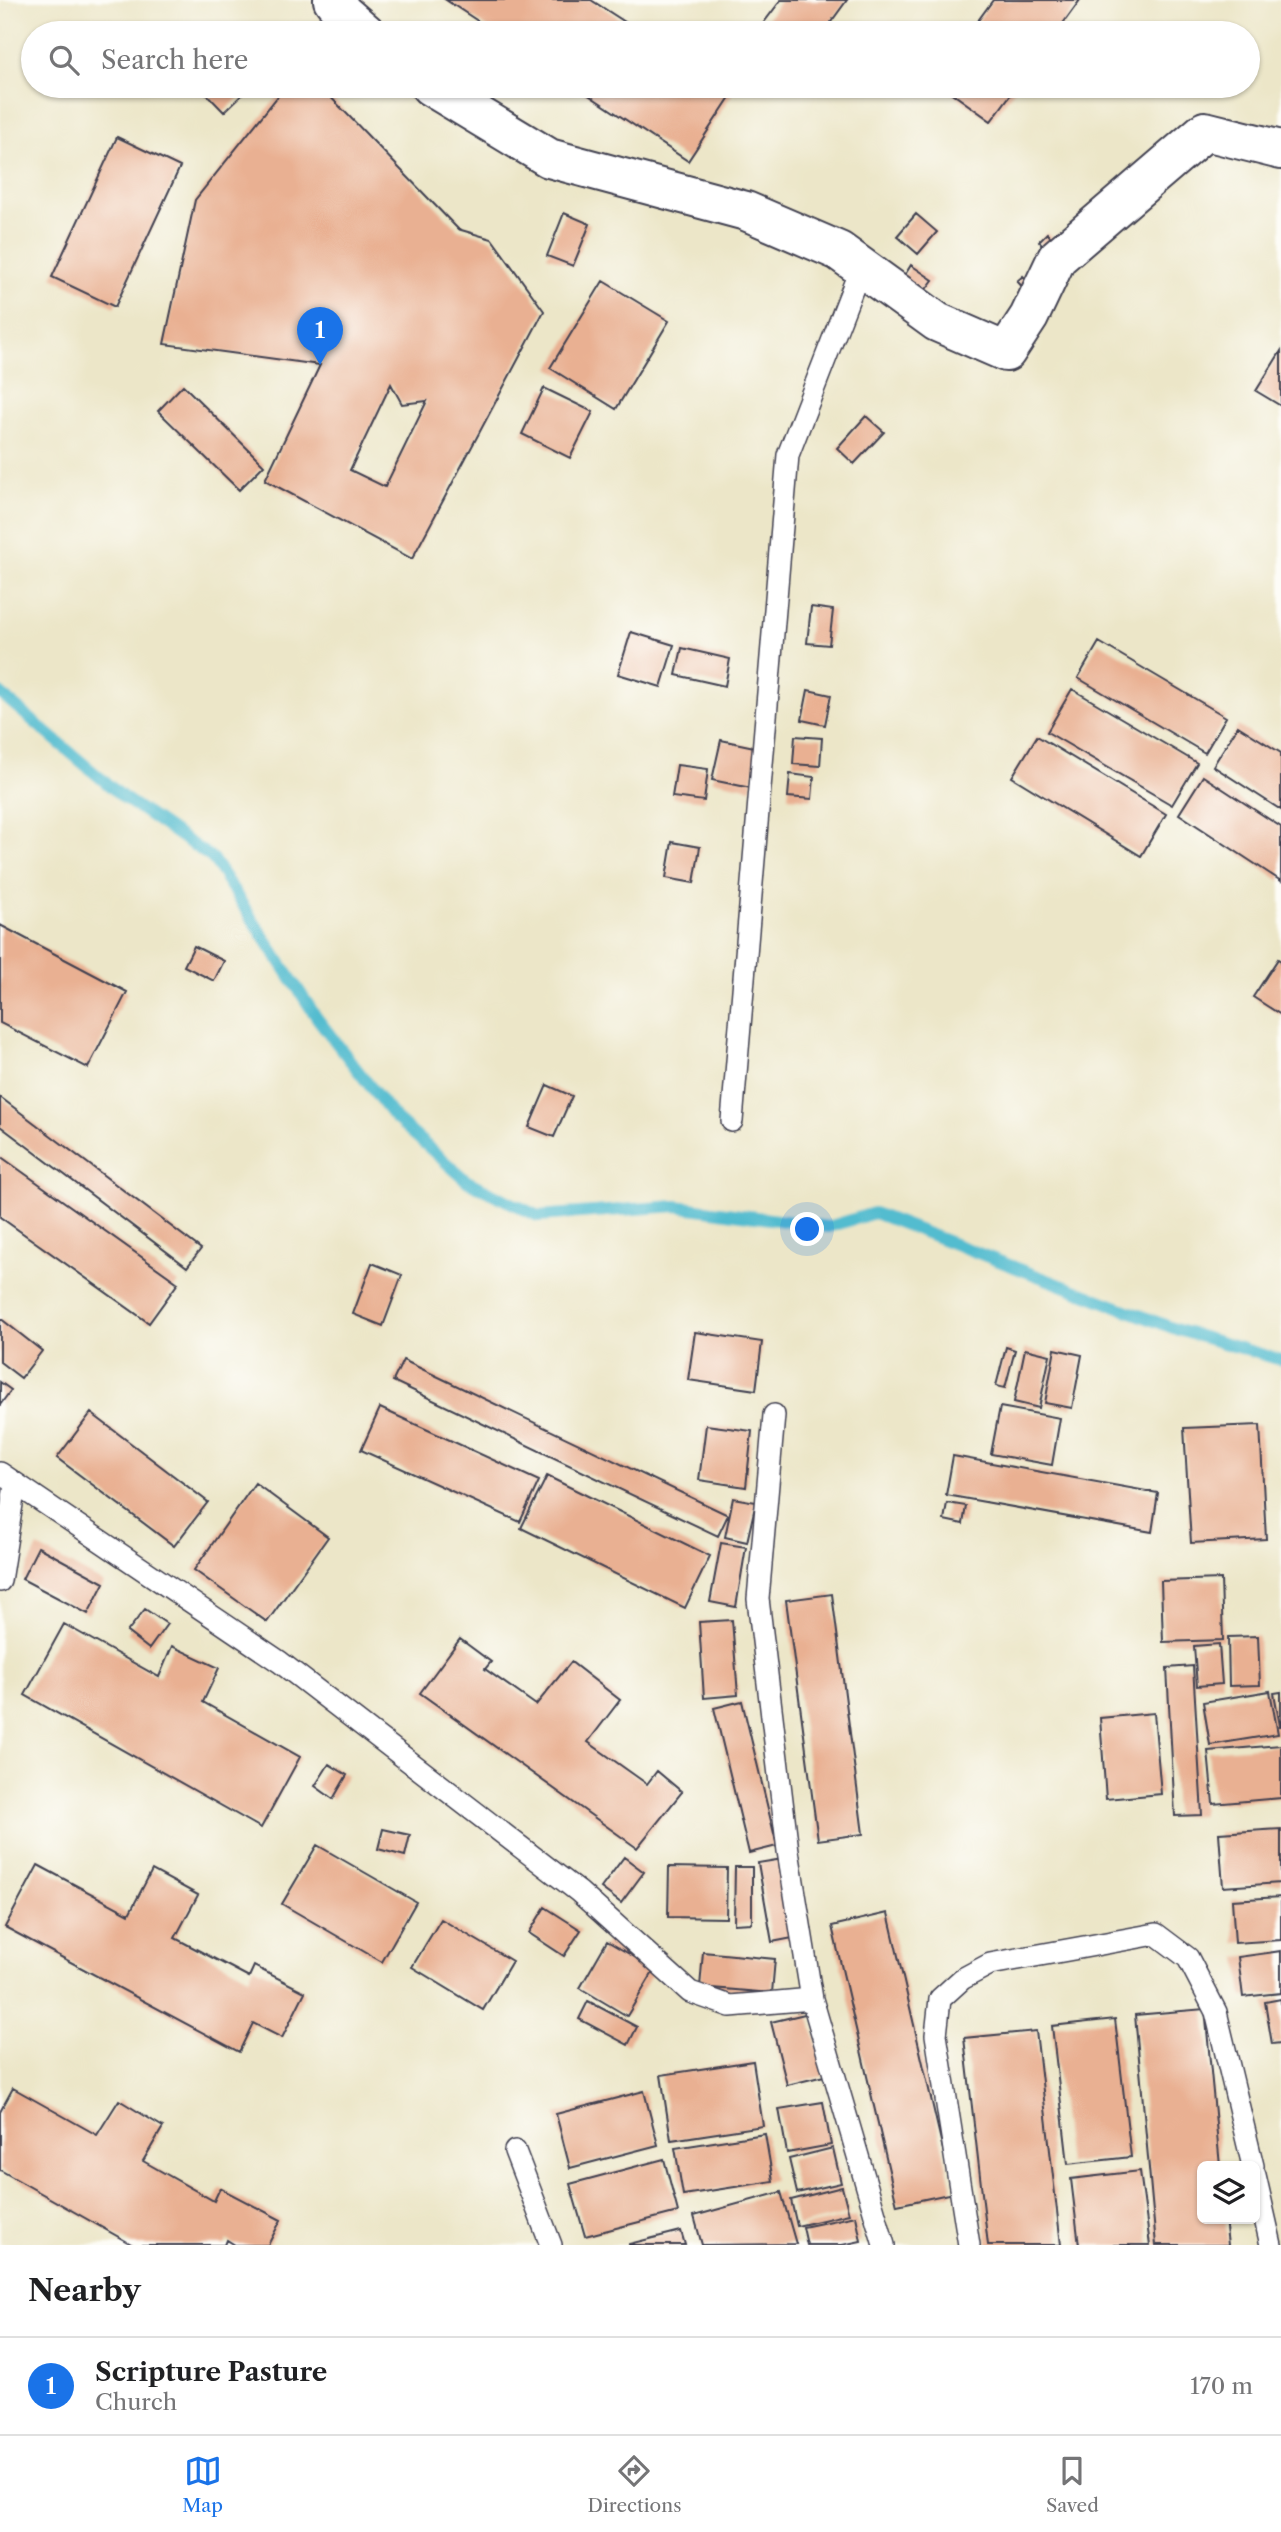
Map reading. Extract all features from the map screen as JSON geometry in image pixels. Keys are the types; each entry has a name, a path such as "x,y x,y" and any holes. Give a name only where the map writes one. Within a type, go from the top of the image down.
{"street":[{"path":"333,0 352,21"},
{"path":"450,98 549,158 746,211 839,251 937,322 1006,352 1028,317 1057,258 1205,131 1281,150"}],"lane":[{"path":"732,1121 788,455 861,267"},
{"path":"774,1415 758,1599 788,1852 812,1999 884,2245"},
{"path":"7,1479 291,1671 579,1892 690,1992 730,2006 812,1999"},
{"path":"0,1581 7,1479"},
{"path":"970,2245 936,2035 940,1999 962,1979 990,1964 1156,1934 1188,1958 1216,2012 1252,2161"},
{"path":"515,2151 551,2245"},
{"path":"1260,2197 1271,2245"}],"building":[{"path":"446,0 591,0 623,21 478,21"},
{"path":"781,0 847,0 832,21 765,21"},
{"path":"993,0 1080,0 1065,21 978,21"},
{"path":"211,98 239,98 224,112"},
{"path":"276,98 332,98 458,229 492,239 544,311 412,559 265,480 320,365 164,344 195,200","holes":["391,384 402,404 427,401 385,487 350,470"]},
{"path":"593,98 729,98 688,161"},
{"path":"959,98 1008,98 991,121"},
{"path":"117,137 180,167 115,307 52,277"},
{"path":"564,213 590,224 573,266 547,256"},
{"path":"916,214 937,232 918,254 897,236"},
{"path":"1047,233 1058,245 1050,253 1039,241"},
{"path":"911,265 933,280 924,292 903,278"},
{"path":"1023,276 1032,286 1026,291 1017,281"},
{"path":"603,281 669,321 616,409 550,368"},
{"path":"1281,351 1281,406 1256,391"},
{"path":"183,385 264,465 239,490 158,411"},
{"path":"544,388 593,412 570,458 522,434"},
{"path":"866,416 884,432 854,464 837,448"},
{"path":"811,607 833,610 829,645 807,643"},
{"path":"631,632 674,645 661,687 618,674"},
{"path":"1099,642 1226,717 1205,753 1078,678"},
{"path":"682,648 730,659 725,686 676,675"},
{"path":"1072,689 1197,763 1172,805 1047,732"},
{"path":"808,690 831,695 825,725 802,720"},
{"path":"1238,726 1281,753 1281,810 1213,766"},
{"path":"795,736 822,738 820,766 793,764"},
{"path":"1037,736 1166,814 1141,856 1012,777"},
{"path":"721,740 759,748 751,788 712,780"},
{"path":"677,765 708,769 704,801 672,797"},
{"path":"790,774 814,777 812,799 788,797"},
{"path":"1203,776 1281,827 1281,881 1179,814"},
{"path":"672,842 700,847 694,883 666,878"},
{"path":"0,925 127,992 88,1068 0,1023"},
{"path":"194,946 224,961 214,981 184,966"},
{"path":"1278,959 1281,961 1281,1015 1253,997"},
{"path":"547,1085 572,1096 554,1137 529,1127"},
{"path":"0,1097 201,1249 187,1267 0,1126"},
{"path":"0,1156 178,1283 149,1323 0,1217"},
{"path":"372,1263 402,1275 383,1326 353,1314"},
{"path":"0,1318 42,1351 21,1378 0,1362"},
{"path":"695,1332 762,1342 756,1390 688,1380"},
{"path":"1006,1347 1015,1350 1005,1388 996,1386"},
{"path":"1025,1349 1050,1355 1039,1408 1014,1402"},
{"path":"1055,1349 1082,1355 1072,1408 1045,1403"},
{"path":"403,1360 728,1515 718,1536 393,1381"},
{"path":"0,1382 11,1390 0,1405"},
{"path":"1000,1407 1060,1418 1052,1465 991,1454"},
{"path":"380,1408 539,1481 520,1522 361,1450"},
{"path":"91,1413 208,1502 174,1546 57,1458"},
{"path":"706,1425 752,1431 746,1487 699,1480"},
{"path":"1260,1425 1266,1539 1191,1543 1184,1428"},
{"path":"953,1456 1158,1493 1152,1532 946,1495"},
{"path":"547,1476 710,1556 685,1608 521,1528"},
{"path":"255,1483 328,1537 267,1622 194,1570"},
{"path":"733,1498 756,1502 747,1542 725,1537"},
{"path":"947,1503 966,1506 963,1524 944,1520"},
{"path":"721,1543 746,1547 736,1607 710,1602"},
{"path":"38,1547 104,1583 88,1614 22,1579"},
{"path":"1221,1579 1223,1640 1163,1642 1161,1581"},
{"path":"832,1594 863,1834 818,1840 786,1600"},
{"path":"145,1609 167,1624 149,1649 127,1632"},
{"path":"732,1620 738,1695 704,1698 699,1622"},
{"path":"64,1624 159,1677 172,1646 219,1668 203,1702 300,1757 261,1828 25,1695"},
{"path":"1258,1636 1260,1685 1229,1686 1228,1637"},
{"path":"460,1639 491,1662 485,1669 536,1705 571,1662 620,1700 588,1742 647,1784 657,1771 682,1792 637,1848 420,1693"},
{"path":"1219,1644 1222,1684 1197,1686 1194,1646"},
{"path":"1193,1666 1202,1815 1175,1816 1167,1668"},
{"path":"1270,1691 1278,1734 1210,1745 1203,1702"},
{"path":"1281,1692 1281,1726 1280,1726 1274,1693"},
{"path":"742,1701 777,1846 749,1853 714,1708"},
{"path":"1154,1713 1161,1794 1106,1799 1100,1718"},
{"path":"1281,1745 1281,1798 1213,1804 1208,1751"},
{"path":"329,1764 347,1775 333,1799 315,1786"},
{"path":"383,1829 410,1835 405,1856 378,1849"},
{"path":"1281,1829 1281,1883 1223,1887 1219,1833"},
{"path":"317,1845 416,1902 382,1962 282,1904"},
{"path":"624,1857 644,1872 621,1903 601,1888"},
{"path":"783,1859 798,1937 772,1942 758,1863"},
{"path":"38,1865 129,1914 152,1870 198,1895 175,1938 249,1977 254,1966 305,1992 282,2038 253,2023 239,2052 5,1927"},
{"path":"669,1867 727,1868 726,1918 668,1917"},
{"path":"735,1867 752,1867 752,1923 734,1924"},
{"path":"1281,1897 1281,1940 1235,1943 1232,1900"},
{"path":"545,1907 581,1930 564,1956 529,1933"},
{"path":"888,1913 953,2193 897,2205 832,1926"},
{"path":"441,1919 512,1961 483,2010 412,1967"},
{"path":"607,1941 655,1969 627,2016 580,1988"},
{"path":"1281,1951 1281,1993 1243,1997 1238,1957"},
{"path":"703,1952 775,1959 772,1993 700,1987"},
{"path":"1281,1999 1281,2043 1272,2044 1265,2002"},
{"path":"588,2001 637,2027 628,2045 579,2019"},
{"path":"1205,2009 1220,2161 1197,2161 1197,2224 1226,2224 1228,2245 1156,2245 1135,2015"},
{"path":"809,2013 824,2076 787,2085 771,2022"},
{"path":"1115,2019 1131,2157 1068,2164 1052,2026"},
{"path":"1036,2031 1061,2245 988,2245 964,2038"},
{"path":"753,2061 763,2126 671,2140 661,2075"},
{"path":"13,2088 97,2135 119,2100 163,2127 143,2161 214,2201 220,2188 281,2220 268,2245 235,2245 227,2240 225,2245 133,2245 0,2170 0,2112"},
{"path":"644,2091 658,2145 570,2168 556,2114"},
{"path":"823,2102 831,2145 787,2153 779,2109"},
{"path":"765,2134 773,2181 683,2195 675,2148"},
{"path":"833,2148 841,2183 797,2193 789,2159"},
{"path":"664,2159 678,2212 585,2236 570,2184"},
{"path":"1140,2171 1150,2245 1079,2245 1071,2179"},
{"path":"842,2187 849,2214 797,2226 791,2200"},
{"path":"781,2192 796,2244 702,2245 694,2216"},
{"path":"856,2216 861,2241 842,2245 807,2245 803,2227"},
{"path":"681,2231 685,2245 629,2245 629,2244"}],"waterway":[{"path":"0,693 124,798 212,858 317,1018 394,1117 467,1181 538,1216 676,1206 828,1227 874,1213 1178,1330 1281,1360"}],"place":[{"name":"Scripture Pasture","path":"320,365"}]}
